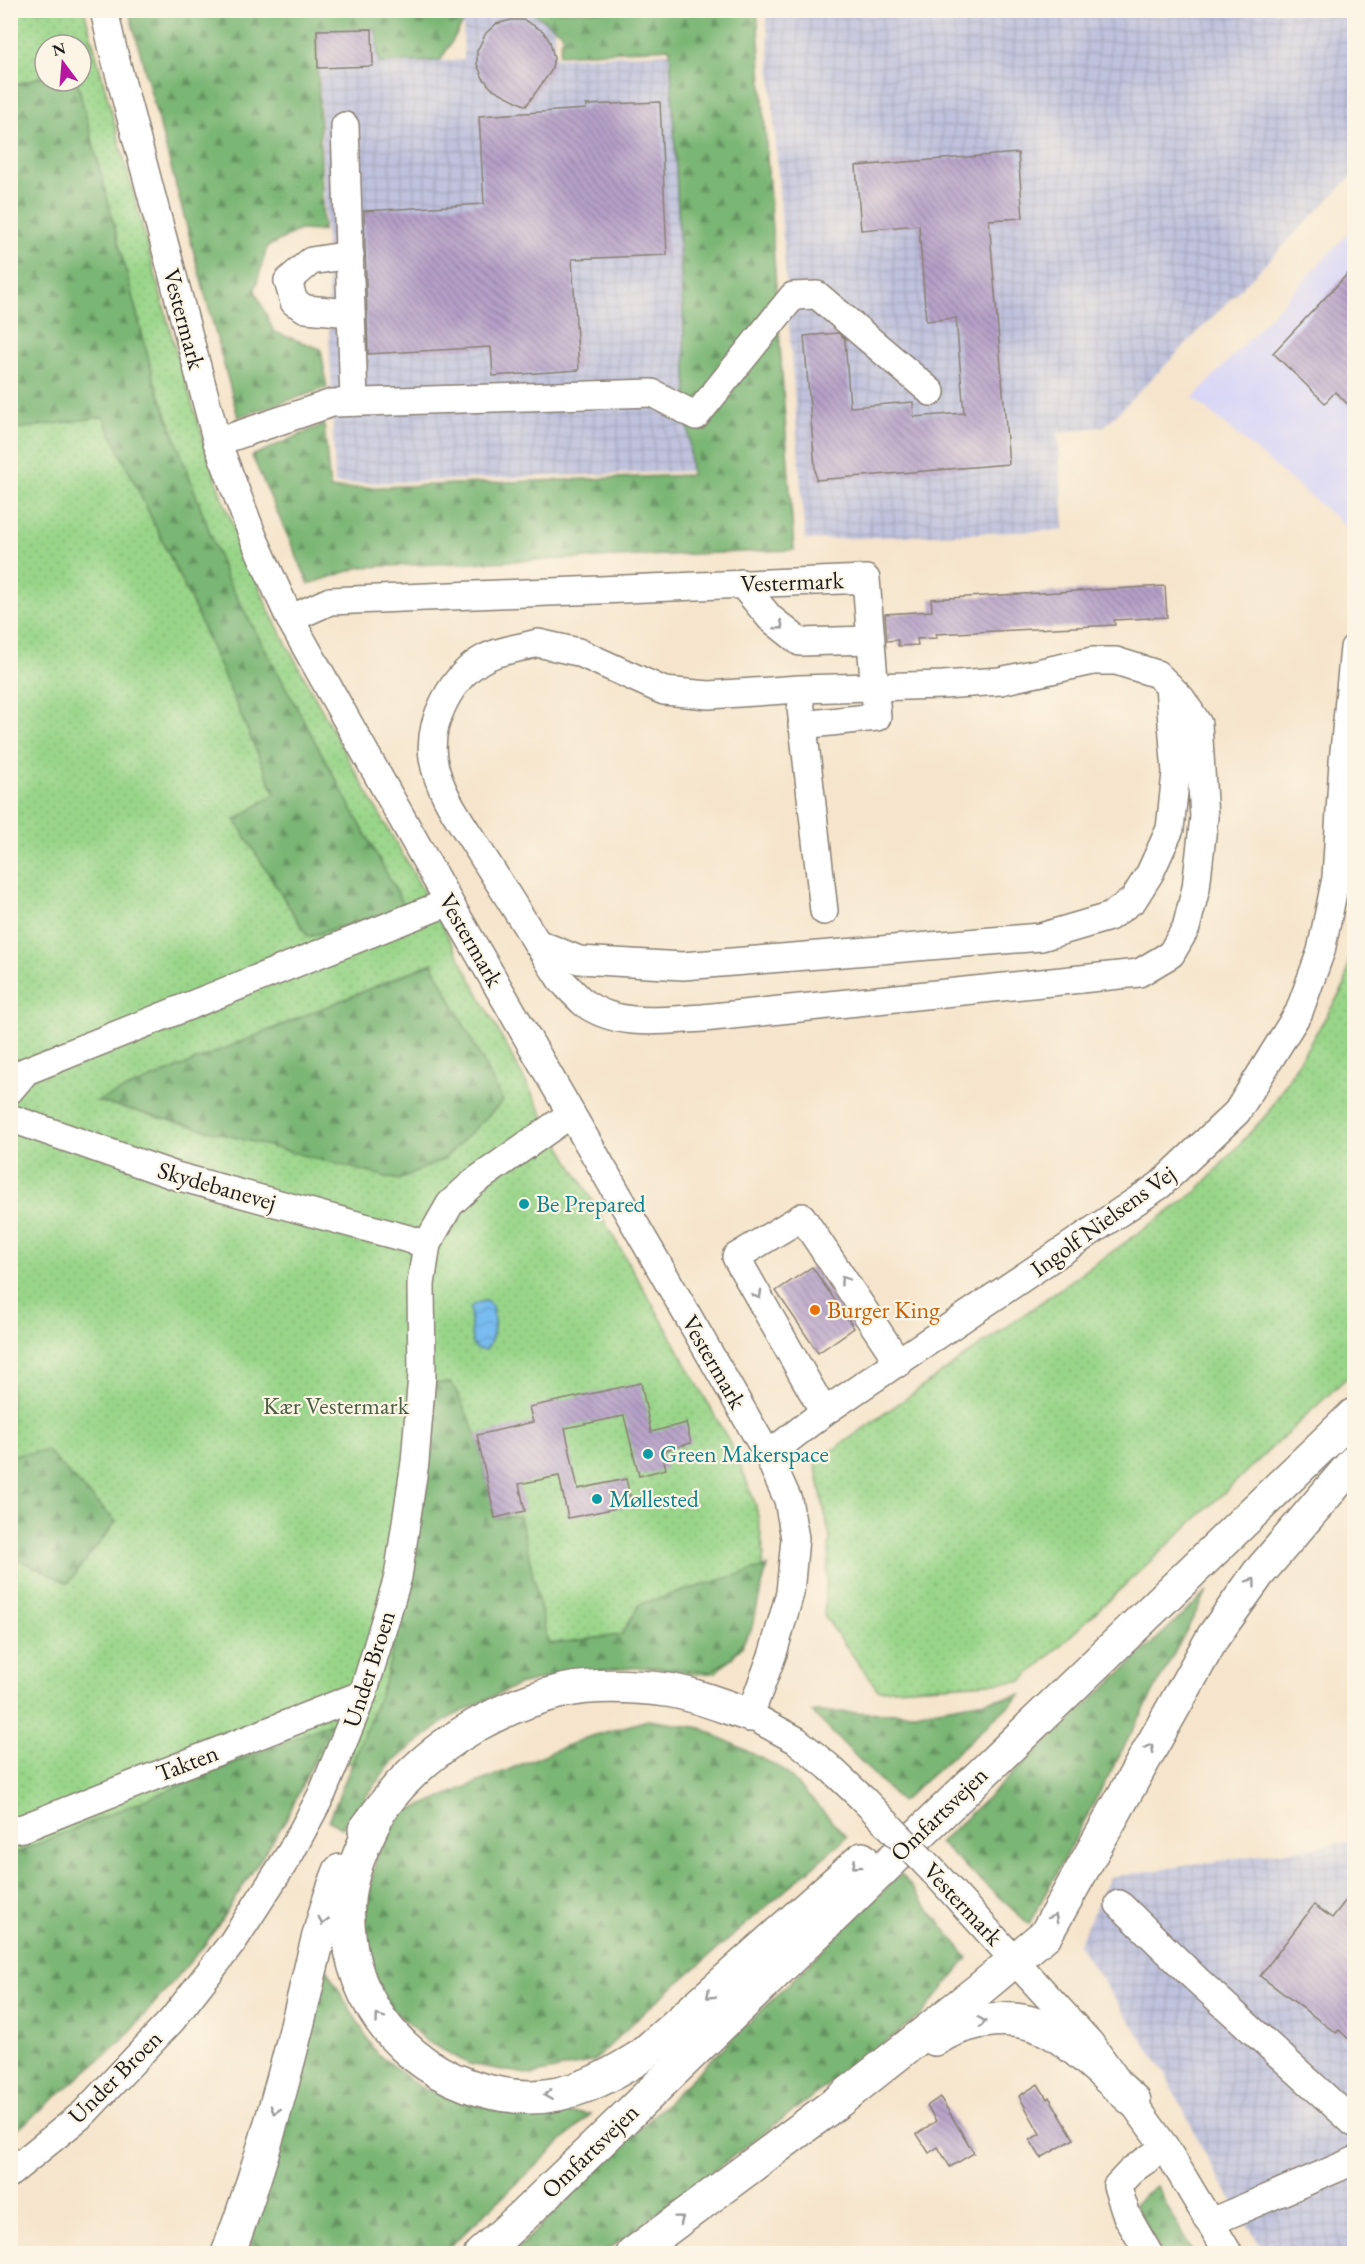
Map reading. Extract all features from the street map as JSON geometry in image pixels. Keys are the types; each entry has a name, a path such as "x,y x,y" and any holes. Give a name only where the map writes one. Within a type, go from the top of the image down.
{"highway":[{"name":"Omfartsvejen","path":"525,2214 1354,1414"},
{"path":"633,2253 840,2100 1046,1934 1212,1637 1258,1574 1354,1462"},
{"path":"228,2253 242,2217 278,2102 326,1911 339,1873 352,1846 404,1780 436,1752 473,1727 514,1706 564,1691 616,1686 670,1690 750,1715"},
{"path":"378,1814 358,1854 349,1892 348,1931 355,1969 370,2005 393,2037 422,2063 456,2082 493,2094 532,2097 571,2091 607,2078 640,2057 927,1801 1063,1695"},
{"path":"840,2100 946,2033 975,2022 1009,2019 1052,2032 1134,2101"},
{"path":"481,2253 525,2214"},
{"path":"488,2253 525,2214"}],"street":[{"name":"Vestermark","path":"105,10 116,62 217,442 254,539 290,619 449,902 768,1455 788,1500 795,1538 790,1593 773,1653 750,1715 796,1740 863,1799 934,1872 1090,2043 1165,2147 1229,2253"},
{"path":"345,126 354,402"},
{"path":"350,255 311,261 288,281 294,302 306,309 351,313"},
{"path":"217,442 332,402 652,393 696,416 793,296 818,295 931,392"},
{"name":"Vestermark","path":"290,619 330,601 866,579 870,640"},
{"path":"741,583 770,618 800,642 870,640 877,717 802,724"},
{"path":"538,643 578,652 664,691 709,695 873,687 1000,681 1093,661 1116,661 1157,674 1181,698 1198,724 1204,817 1196,888 1186,928 1171,954 1139,973 703,1018 645,1021 609,1016 585,1003 561,980 537,943 446,797 434,761 431,741 445,698 466,674 485,658 538,643"},
{"name":"Ingolf Nielsens Vej","path":"768,1455 824,1412 1160,1185 1237,1113 1299,1011 1322,951 1336,878 1343,762 1354,648"},
{"path":"537,943 579,960 683,966 1041,937 1110,917 1133,900 1150,873 1170,829 1176,773 1169,686"},
{"path":"800,689 824,911"},
{"path":"10,1090 26,1071 449,902"},
{"name":"Under Broen","path":"10,2173 92,2104 172,2020 232,1943 291,1852 322,1794 363,1694 398,1576 416,1462 422,1375 421,1284 428,1244 450,1204 474,1182 571,1114"},
{"name":"Skydebanevej","path":"10,1118 176,1176 428,1244"},
{"path":"824,1412 736,1257 802,1217 899,1363"},
{"name":"Takten","path":"10,1830 23,1828 363,1694"},
{"path":"1119,1904 1196,1979 1354,2123"},
{"path":"1149,2253 1127,2216 1117,2186 1132,2170 1165,2147"},
{"path":"1211,2222 1354,2161"}],"shaded area":[{"path":"463,11 553,11 555,58 674,53 690,471 335,484 318,29 384,27 385,63 464,60"},
{"path":"766,11 1354,11 1354,174 1105,426 1058,433 1064,530 805,540"},
{"path":"1354,227 1354,533 1193,398"},
{"path":"1354,1841 1354,2253 1265,2253 1212,2167 1164,2071 1078,1945 1110,1877"}],"green space":[{"name":"Kær Vestermark","path":"84,10 90,33 33,33 33,93 93,93 93,43 176,352 221,495 270,613 347,757 433,908 550,1128 667,1329 736,1454 756,1506 764,1554 758,1592 742,1647 715,1673 693,1674 611,1663 551,1670 436,1721 383,1764 277,1760 11,1868 10,11"},
{"path":"129,11 757,11 794,550 361,567 309,584 252,456 324,424 330,489 691,475 670,48 559,55 563,34 532,12 466,18 440,61 379,63 376,29 317,30 323,231 299,230 267,247 255,290 274,332 321,349 327,388 238,417"},
{"path":"33,79 33,93 80,93 154,380 226,577 405,907 308,937 235,820 275,794 194,607 103,417 11,430 10,87"},
{"path":"1354,927 1354,1371 1022,1681 878,1690 824,1616 830,1538 815,1463 1196,1192 1268,1113 1345,985"},
{"path":"432,963 503,1101 444,1159 398,1180 97,1101"},
{"path":"432,1383 452,1383 477,1435 495,1518 520,1516 548,1644 621,1635 640,1604 767,1566 751,1631 732,1658 710,1672 651,1667 574,1672 518,1685 451,1717 393,1761 342,1828 329,1821 385,1681 409,1581"},
{"path":"47,1451 116,1522 68,1583 11,1556 11,1455"},
{"path":"1207,1592 1029,1924 939,1843"},
{"path":"1021,1695 901,1802 812,1712 914,1713"},
{"path":"648,1720 701,1728 783,1769 847,1837 643,2013 594,2061 532,2075 469,2064 426,2041 381,1999 362,1930 376,1858 401,1814 585,1738"},
{"path":"331,1723 286,1820 206,1943 122,2041 11,2135 11,1855"},
{"path":"901,1874 968,1958 922,2014 604,2253 513,2253"},
{"path":"324,1965 376,2053 422,2088 495,2110 591,2114 443,2253 241,2254"},
{"path":"1156,2186 1193,2253 1162,2253 1134,2205"}],"water":[{"path":"486,1301 492,1306 494,1323 492,1339 486,1350 477,1349 472,1344 470,1308 476,1303"}],"building":[{"path":"511,20 524,20 543,31 550,42 554,58 551,71 526,106 491,88 483,78 477,64 477,51 486,33 496,24"},
{"path":"372,29 373,66 318,68 317,30"},
{"path":"660,102 667,255 572,259 579,370 493,376 491,347 368,354 364,211 484,204 479,116 586,109 586,105"},
{"path":"1018,153 1023,218 989,220 1009,464 816,480 804,336 838,333 845,339 850,407 913,402 914,417 964,413 956,318 926,321 919,225 861,230 856,166"},
{"path":"1354,267 1354,410 1335,392 1325,403 1273,353"},
{"path":"1165,586 1167,617 1114,620 1115,625 936,634 937,638 917,639 918,645 898,646 898,640 887,641 885,614 932,611 931,599"},
{"name":"Burger King","path":"812,1267 854,1328 818,1353 776,1291"},
{"path":"641,1383 651,1432 686,1423 691,1443 662,1451 666,1469 639,1476 624,1416 565,1428 578,1489 626,1479 632,1505 568,1518 559,1476 519,1484 525,1511 495,1518 477,1435 533,1422 529,1407"},
{"path":"1354,1890 1354,2044 1339,2030 1336,2033 1260,1976 1314,1905 1332,1918"},
{"path":"1038,2084 1047,2099 1049,2097 1074,2139 1041,2158 1030,2140 1040,2134 1019,2096"},
{"path":"940,2097 974,2153 950,2167 938,2147 929,2153 917,2134 936,2121 927,2106"}],"place":[{"name":"Be Prepared","path":"524,1204"},
{"name":"Burger King","path":"815,1310"},
{"name":"Green Makerspace","path":"648,1454"},
{"name":"Møllested","path":"597,1499"}]}
